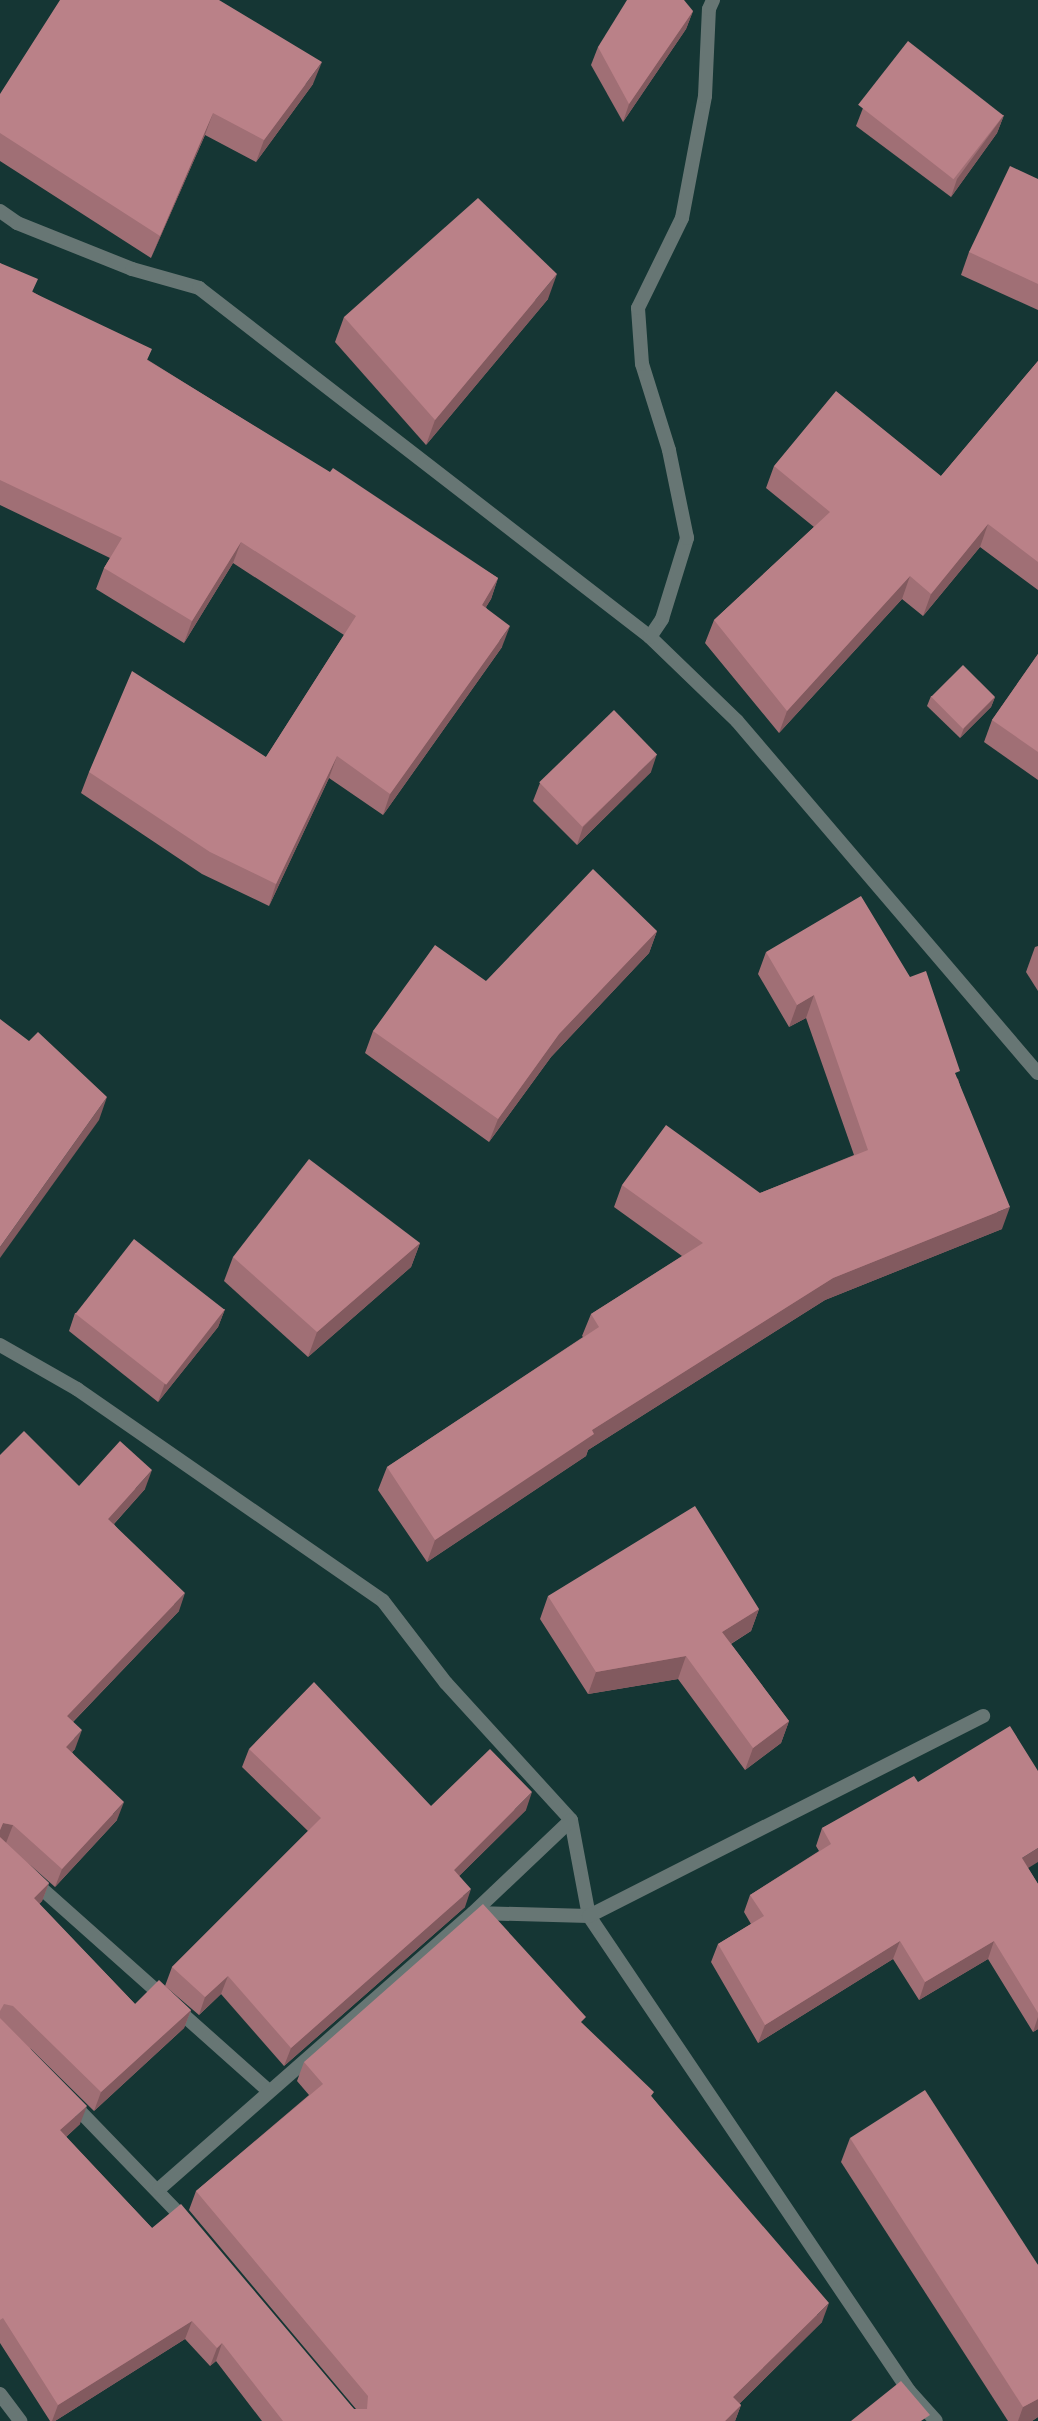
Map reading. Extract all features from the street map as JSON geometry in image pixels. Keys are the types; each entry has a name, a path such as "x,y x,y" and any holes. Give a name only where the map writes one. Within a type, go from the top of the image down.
{"street":[{"path":"650,637 662,620 687,538 669,450 642,364 638,308 682,218 705,96 709,9 713,0"},
{"path":"0,211 17,223 132,269 199,288 650,637 737,721 1038,1073"},
{"path":"0,1345 77,1389 383,1601 446,1683 571,1820 589,1916 909,2391 936,2421"},
{"path":"473,1913 589,1916 983,1716"},
{"path":"159,2189 268,2090 473,1913 571,1820"},
{"path":"21,1869 268,2090"},
{"path":"60,2091 159,2189 194,2231"},
{"path":"0,2394 20,2421"}],"building":[{"path":"60,0 219,0 322,62 264,140 213,113 160,236 0,133 0,94"},
{"path":"627,0 684,0 693,11 629,104 598,47"},
{"path":"908,41 1003,115 953,179 858,105"},
{"path":"1010,166 1038,179 1038,284 969,252"},
{"path":"478,198 557,274 435,420 344,317"},
{"path":"0,263 38,279 32,292 152,349 147,360 330,472 333,468 498,578 482,605 510,626 390,794 337,756 276,884 210,852 89,772 132,671 266,757 356,616 241,542 192,621 104,568 122,538 0,480"},
{"path":"1038,361 1038,562 988,524 931,594 910,576 787,711 714,620 830,512 774,466 836,391 941,476"},
{"path":"1038,654 1038,752 992,720"},
{"path":"963,665 995,697 963,729 931,697"},
{"path":"614,710 657,755 582,827 539,782"},
{"path":"593,869 657,931 559,1034 498,1119 373,1031 435,945 486,981"},
{"path":"861,896 910,977 926,971 960,1071 955,1073 1010,1207 833,1278 592,1430 594,1434 435,1540 387,1467 599,1327 591,1314 703,1243 622,1185 666,1125 760,1193 868,1150 814,995 797,1005 766,952"},
{"path":"0,1019 29,1041 38,1032 107,1097 0,1247"},
{"path":"309,1159 420,1243 317,1332 233,1257"},
{"path":"134,1239 225,1310 166,1385 76,1314"},
{"path":"24,1431 79,1486 120,1441 152,1470 108,1519 185,1593 67,1716 82,1730 66,1747 124,1802 62,1869 13,1825 3,1823 0,1830 0,1455"},
{"path":"695,1506 759,1609 722,1632 789,1721 753,1748 686,1656 596,1672 548,1596"},
{"path":"314,1682 431,1806 490,1749 532,1792 454,1870 471,1889 291,2048 228,1976 205,1997 172,1967 321,1818 249,1749"},
{"path":"1010,1726 1038,1771 1038,1848 1022,1858 1038,1884 1038,2013 994,1941 925,1982 900,1941 765,2025 718,1944 764,1916 750,1895 831,1844 822,1828 914,1776 918,1782"},
{"path":"0,1837 49,1883 34,1898 135,2004 159,1980 191,2010 101,2092 13,2006 4,2004 0,2011"},
{"path":"483,1904 586,2017 581,2022 654,2092 651,2096 829,2303 733,2397 741,2405 725,2421 283,2421 222,2343 217,2348 192,2321 58,2405 3,2318 0,2320 0,2018 87,2106 60,2130 152,2228 181,2204 354,2409 367,2409 368,2396 196,2191 323,2084 304,2062"},
{"path":"925,2090 1038,2265 1038,2399 1023,2407 850,2138"},
{"path":"901,2381 930,2415 921,2421 851,2421"}]}
